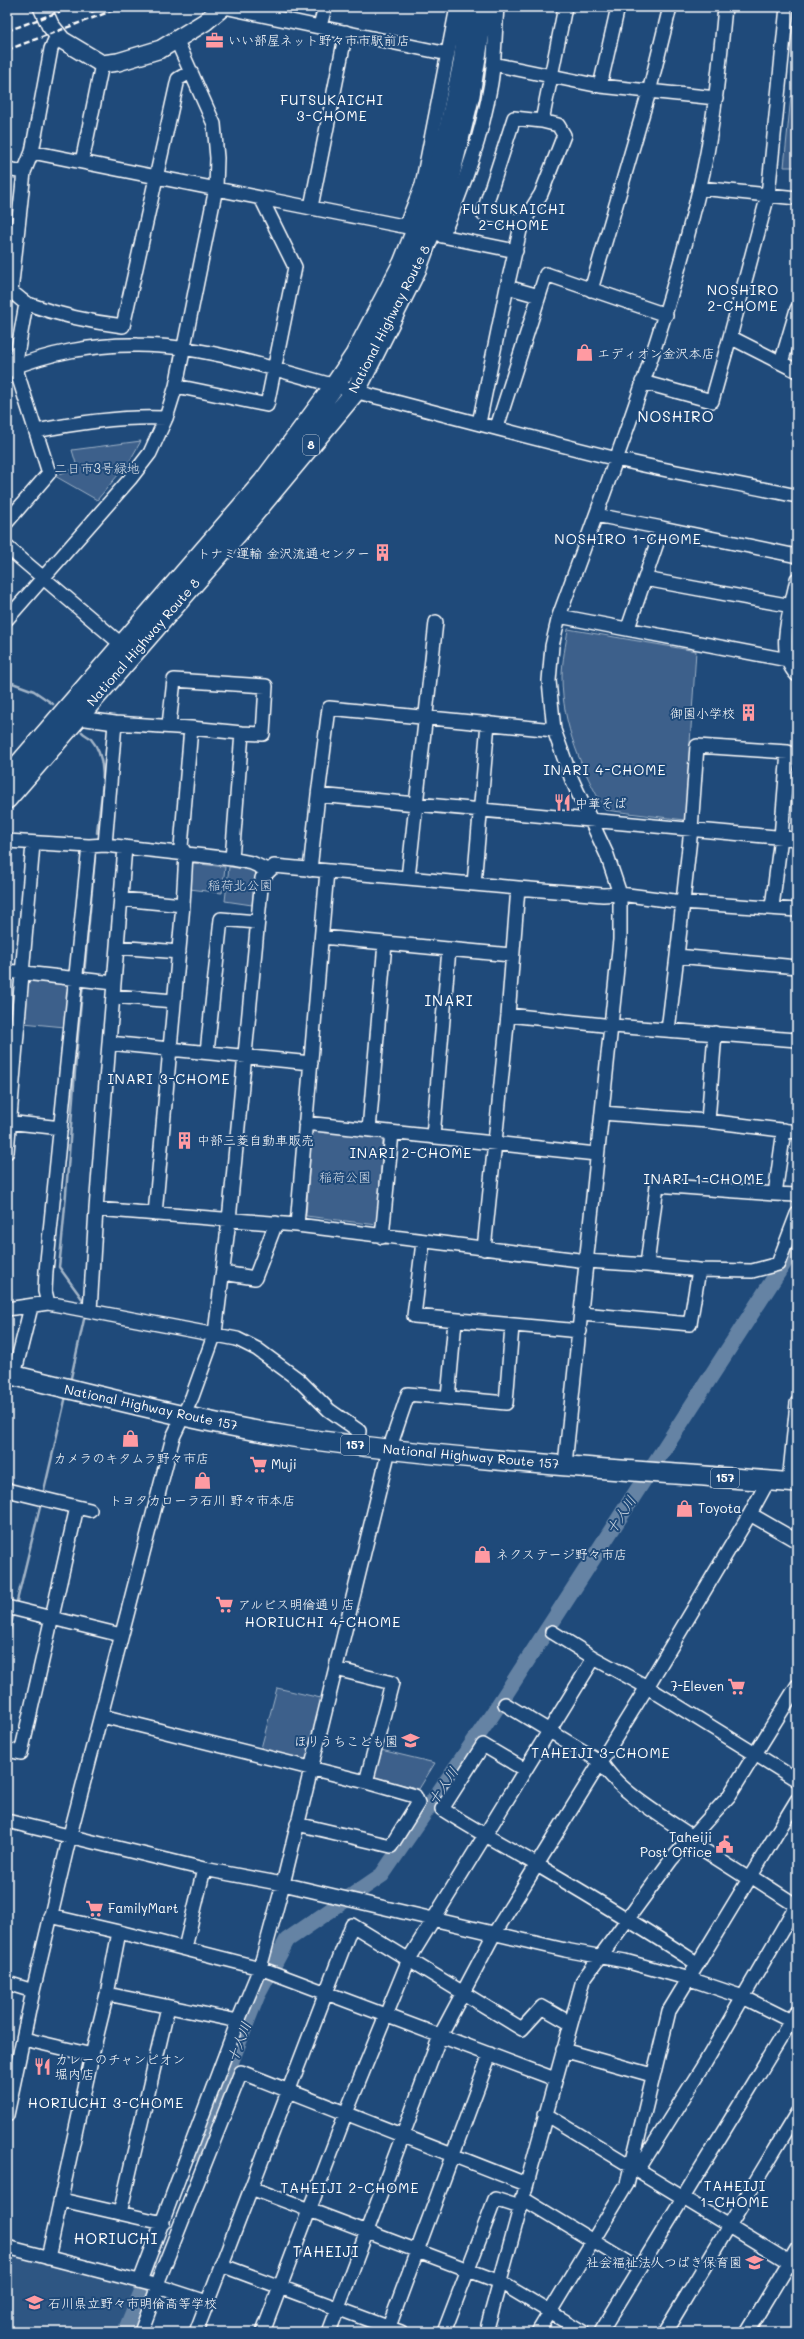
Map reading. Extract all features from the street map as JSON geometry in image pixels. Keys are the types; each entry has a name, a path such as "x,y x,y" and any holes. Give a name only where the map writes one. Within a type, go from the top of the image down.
{"highway":[{"name":"National Highway Route 8","path":"7,799 79,718 301,459 355,392 417,268 424,231 476,11"},
{"name":"National Highway Route 8","path":"7,778 121,644 239,511 335,385 424,231"},
{"name":"National Highway Route 157","path":"11,1374 68,1389 182,1415 291,1436 389,1450 793,1483"}],"main road":[{"path":"42,7 46,17 57,34 68,46 102,64 118,62 143,55 177,41 206,22 223,7"}],"street":[{"path":"223,7 320,26 448,54"},
{"path":"320,26 325,7"},
{"path":"542,121 565,7"},
{"path":"600,86 618,7"},
{"path":"592,290 649,92 670,7"},
{"path":"565,1464 582,1314 596,1154 613,1026 620,940 620,894 607,855 572,780 554,730 549,681 552,646 559,616 666,315 700,188 716,98 725,7"},
{"path":"642,382 712,401 768,195 787,7"},
{"path":"424,231 422,185 448,54 476,11"},
{"path":"424,231 461,194 476,151 491,82 493,64 476,11"},
{"path":"311,207 346,32"},
{"path":"57,34 51,49 32,152 24,172 9,292 26,304 93,322 123,326 155,176 178,79 190,72"},
{"path":"7,619 150,453 166,418 176,386 182,348 216,188 217,158 214,124 177,41"},
{"path":"82,162 102,64"},
{"path":"493,64 550,77 600,86 716,98"},
{"path":"479,423 507,287 523,222 541,194 564,135 558,125 542,121 514,118 483,214 523,222"},
{"path":"32,152 311,207 516,250"},
{"path":"7,169 24,172"},
{"path":"700,188 797,198"},
{"path":"176,386 268,405 295,267 261,198"},
{"path":"497,427 546,274 666,315"},
{"path":"507,287 539,296"},
{"path":"7,522 49,473 36,431 11,368 26,304"},
{"path":"782,363 797,309"},
{"path":"730,337 797,371"},
{"path":"11,368 48,356 98,347 138,345 182,348 276,369 355,392 615,458 797,496"},
{"path":"36,431 92,420 132,416 166,418"},
{"path":"596,515 797,556"},
{"path":"628,628 662,528"},
{"path":"7,547 121,644"},
{"path":"645,579 792,606"},
{"path":"797,580 787,633 788,660 797,674"},
{"path":"559,616 628,628 788,660"},
{"path":"408,878 424,717 436,622"},
{"path":"79,718 115,723 169,725 263,734 266,686 174,680 169,725"},
{"path":"310,870 329,708 554,730"},
{"path":"105,845 115,723"},
{"path":"474,884 488,723"},
{"path":"155,1214 183,905 186,854 181,847 191,728"},
{"path":"232,858 242,733"},
{"path":"668,1030 691,829 697,746 788,752 781,837 772,907"},
{"path":"318,795 797,839"},
{"path":"7,841 33,844 89,846 105,845 232,858 252,862 267,870"},
{"path":"7,1152 13,1022 22,973 33,844"},
{"path":"48,1303 45,1291 46,1271 77,978 89,846"},
{"path":"90,1311 96,1209 125,847"},
{"path":"7,2115 50,1916 173,1437 182,1415 192,1397 215,1333 229,1220 257,922 262,878 267,870 274,866 603,895 620,894 682,902 772,907 797,910"},
{"path":"297,1225 327,871"},
{"path":"484,1249 508,1015 518,888"},
{"path":"121,899 183,905"},
{"path":"207,1052 221,919 257,922"},
{"path":"322,937 512,955"},
{"path":"368,1130 385,943"},
{"path":"117,947 179,952"},
{"path":"433,1137 449,949"},
{"path":"677,956 797,967"},
{"path":"7,971 114,983"},
{"path":"113,996 174,1001"},
{"path":"508,1015 613,1026 797,1040"},
{"path":"708,1121 715,1034"},
{"path":"110,1043 311,1063"},
{"path":"602,1113 708,1121 797,1132"},
{"path":"8,1122 61,1128"},
{"path":"305,1123 596,1154"},
{"path":"776,1194 784,1130"},
{"path":"382,1237 392,1133"},
{"path":"647,1265 657,1185 797,1195"},
{"path":"96,1209 297,1225 382,1237 587,1261 699,1270 752,1272 778,1264 797,1214"},
{"path":"223,1274 255,1278 276,1223"},
{"path":"423,1242 414,1316 455,1321 580,1331"},
{"path":"582,1314 690,1324 699,1270"},
{"path":"7,1309 31,1307 48,1303 215,1333 236,1339 257,1349 299,1380 329,1410 359,1431 357,1445"},
{"path":"11,1374 31,1307"},
{"path":"448,1398 455,1321"},
{"path":"141,2332 149,2283 163,2223 238,2021 266,1971 283,1884 389,1450 408,1394 506,1403 512,1326"},
{"path":"793,1483 797,1403"},
{"path":"330,2332 440,2036 494,1934 647,1687 768,1481"},
{"path":"7,1490 90,1510"},
{"path":"7,1750 21,1753 78,1507"},
{"path":"750,1514 797,1541"},
{"path":"12,1609 121,1636"},
{"path":"552,1632 594,1658 647,1687 756,1753 797,1780"},
{"path":"263,2332 346,2113 409,1959 432,1919 594,1658"},
{"path":"336,1669 392,1683 366,1782"},
{"path":"486,2332 583,1980 671,1860 729,1796 797,1686"},
{"path":"505,1704 601,1762 606,1770 641,1802 690,1838 750,1877 797,1905 705,2062 635,2168 627,2184 538,2332"},
{"path":"102,1716 366,1782 415,1796 418,1803 391,1846 298,1824"},
{"path":"525,1770 483,1745 442,1809 484,1836 537,1865 628,1919 698,1964"},
{"path":"635,2168 652,2075 669,2011 797,1800"},
{"path":"7,1821 70,1835 204,1869 283,1884 599,1958 625,1961 690,1978 743,1997 795,2019 682,2198 601,2332"},
{"path":"185,1948 204,1869"},
{"path":"50,1916 185,1948 266,1971 556,2078"},
{"path":"196,2332 352,1926 409,1959 463,1994 522,2029 542,2007 570,2023"},
{"path":"48,2258 62,2200 92,2055 107,1994 119,1932"},
{"path":"7,1983 33,1991"},
{"path":"107,1994 238,2021"},
{"path":"120,2213 168,2007"},
{"path":"24,2039 92,2055"},
{"path":"563,2050 652,2075"},
{"path":"221,2265 392,2330 418,2251 490,2054"},
{"path":"149,2283 159,2279 240,2072 526,2184"},
{"path":"665,2332 728,2225 797,2113"},
{"path":"545,2114 793,2265"},
{"path":"251,2188 500,2282 583,2332"},
{"path":"444,2332 495,2199 521,2203 592,2241 639,2270"},
{"path":"62,2200 163,2223"},
{"path":"7,2247 149,2283 207,2302"},
{"path":"747,2332 793,2265 797,2249"}],"shaded area":[{"path":"7,2254 138,2287 149,2295 135,2332 7,2332"}],"green space":[{"path":"791,96 797,96 797,167 784,167"},
{"name":"二日市3号緑地","path":"141,441 129,462 97,500 55,476 77,467 72,450"},
{"path":"568,629 696,651 685,820 605,810 581,763 565,712 562,671"},
{"path":"192,863 225,867 222,893 190,889"},
{"name":"稲荷北公園","path":"229,867 256,870 252,905 225,901"},
{"path":"27,980 68,983 65,1027 23,1023"},
{"name":"稲荷公園","path":"312,1130 383,1138 377,1225 306,1216"},
{"path":"277,1688 325,1699 309,1765 260,1752"},
{"path":"381,1750 435,1763 419,1789 374,1777"}],"waterway":[{"path":"7,681 34,691 53,704"},
{"path":"82,732 91,739 97,749 103,772 102,797 97,833"},
{"path":"84,975 95,857"},
{"path":"83,984 59,1267 83,1300"},
{"name":"十人川","path":"195,2153 257,1996 287,1940 382,1875 492,1715 797,1243"},
{"path":"70,1382 85,1315"},
{"path":"43,1495 66,1396"},
{"path":"16,1605 41,1503"},
{"path":"7,1643 14,1612"},
{"name":"十人川","path":"125,2332 151,2269"}],"railway":[{"path":"7,31 72,7"},
{"path":"91,12 105,7"},
{"path":"7,50 122,7"}],"place":[{"name":"いい部屋ネット野々市市駅前店","path":"215,40"},
{"name":"エディオン金沢本店","path":"584,353"},
{"name":"トナミ運輸 金沢流通センター","path":"383,553"},
{"name":"御園小学校","path":"748,713"},
{"name":"中華そば","path":"562,803"},
{"name":"中部三菱自動車販売","path":"184,1140"},
{"name":"カメラのキタムラ野々市店","path":"131,1439"},
{"name":"Muji","path":"258,1464"},
{"name":"トヨタカローラ石川 野々市本店","path":"202,1481"},
{"name":"Toyota","path":"685,1508"},
{"name":"ネクステージ野々市店","path":"483,1554"},
{"name":"アルビス明倫通り店","path":"225,1604"},
{"name":"7-Eleven","path":"737,1686"},
{"name":"ほりうちこども園","path":"411,1741"},
{"name":"Taheiji Post Office","path":"725,1844"},
{"name":"FamilyMart","path":"95,1908"},
{"name":"カレーのチャンピオン 堀内店","path":"42,2066"},
{"name":"社会福祉法人つばき保育園","path":"755,2262"},
{"name":"石川県立野々市明倫高等学校","path":"35,2303"}],"district":[{"name":"FUTSUKAICHI 3-CHOME","path":"332,108"},
{"name":"FUTSUKAICHI 2-CHOME","path":"514,218"},
{"name":"NOSHIRO 2-CHOME","path":"743,298"},
{"name":"NOSHIRO","path":"676,417"},
{"name":"NOSHIRO 1-CHOME","path":"628,539"},
{"name":"INARI 4-CHOME","path":"605,770"},
{"name":"INARI","path":"449,1001"},
{"name":"INARI 3-CHOME","path":"169,1079"},
{"name":"INARI 2-CHOME","path":"411,1153"},
{"name":"INARI 1-CHOME","path":"704,1179"},
{"name":"HORIUCHI 4-CHOME","path":"323,1622"},
{"name":"TAHEIJI 3-CHOME","path":"601,1753"},
{"name":"HORIUCHI 3-CHOME","path":"106,2103"},
{"name":"TAHEIJI 2-CHOME","path":"350,2188"},
{"name":"TAHEIJI 1-CHOME","path":"735,2194"},
{"name":"HORIUCHI","path":"116,2239"},
{"name":"TAHEIJI","path":"326,2252"}]}
